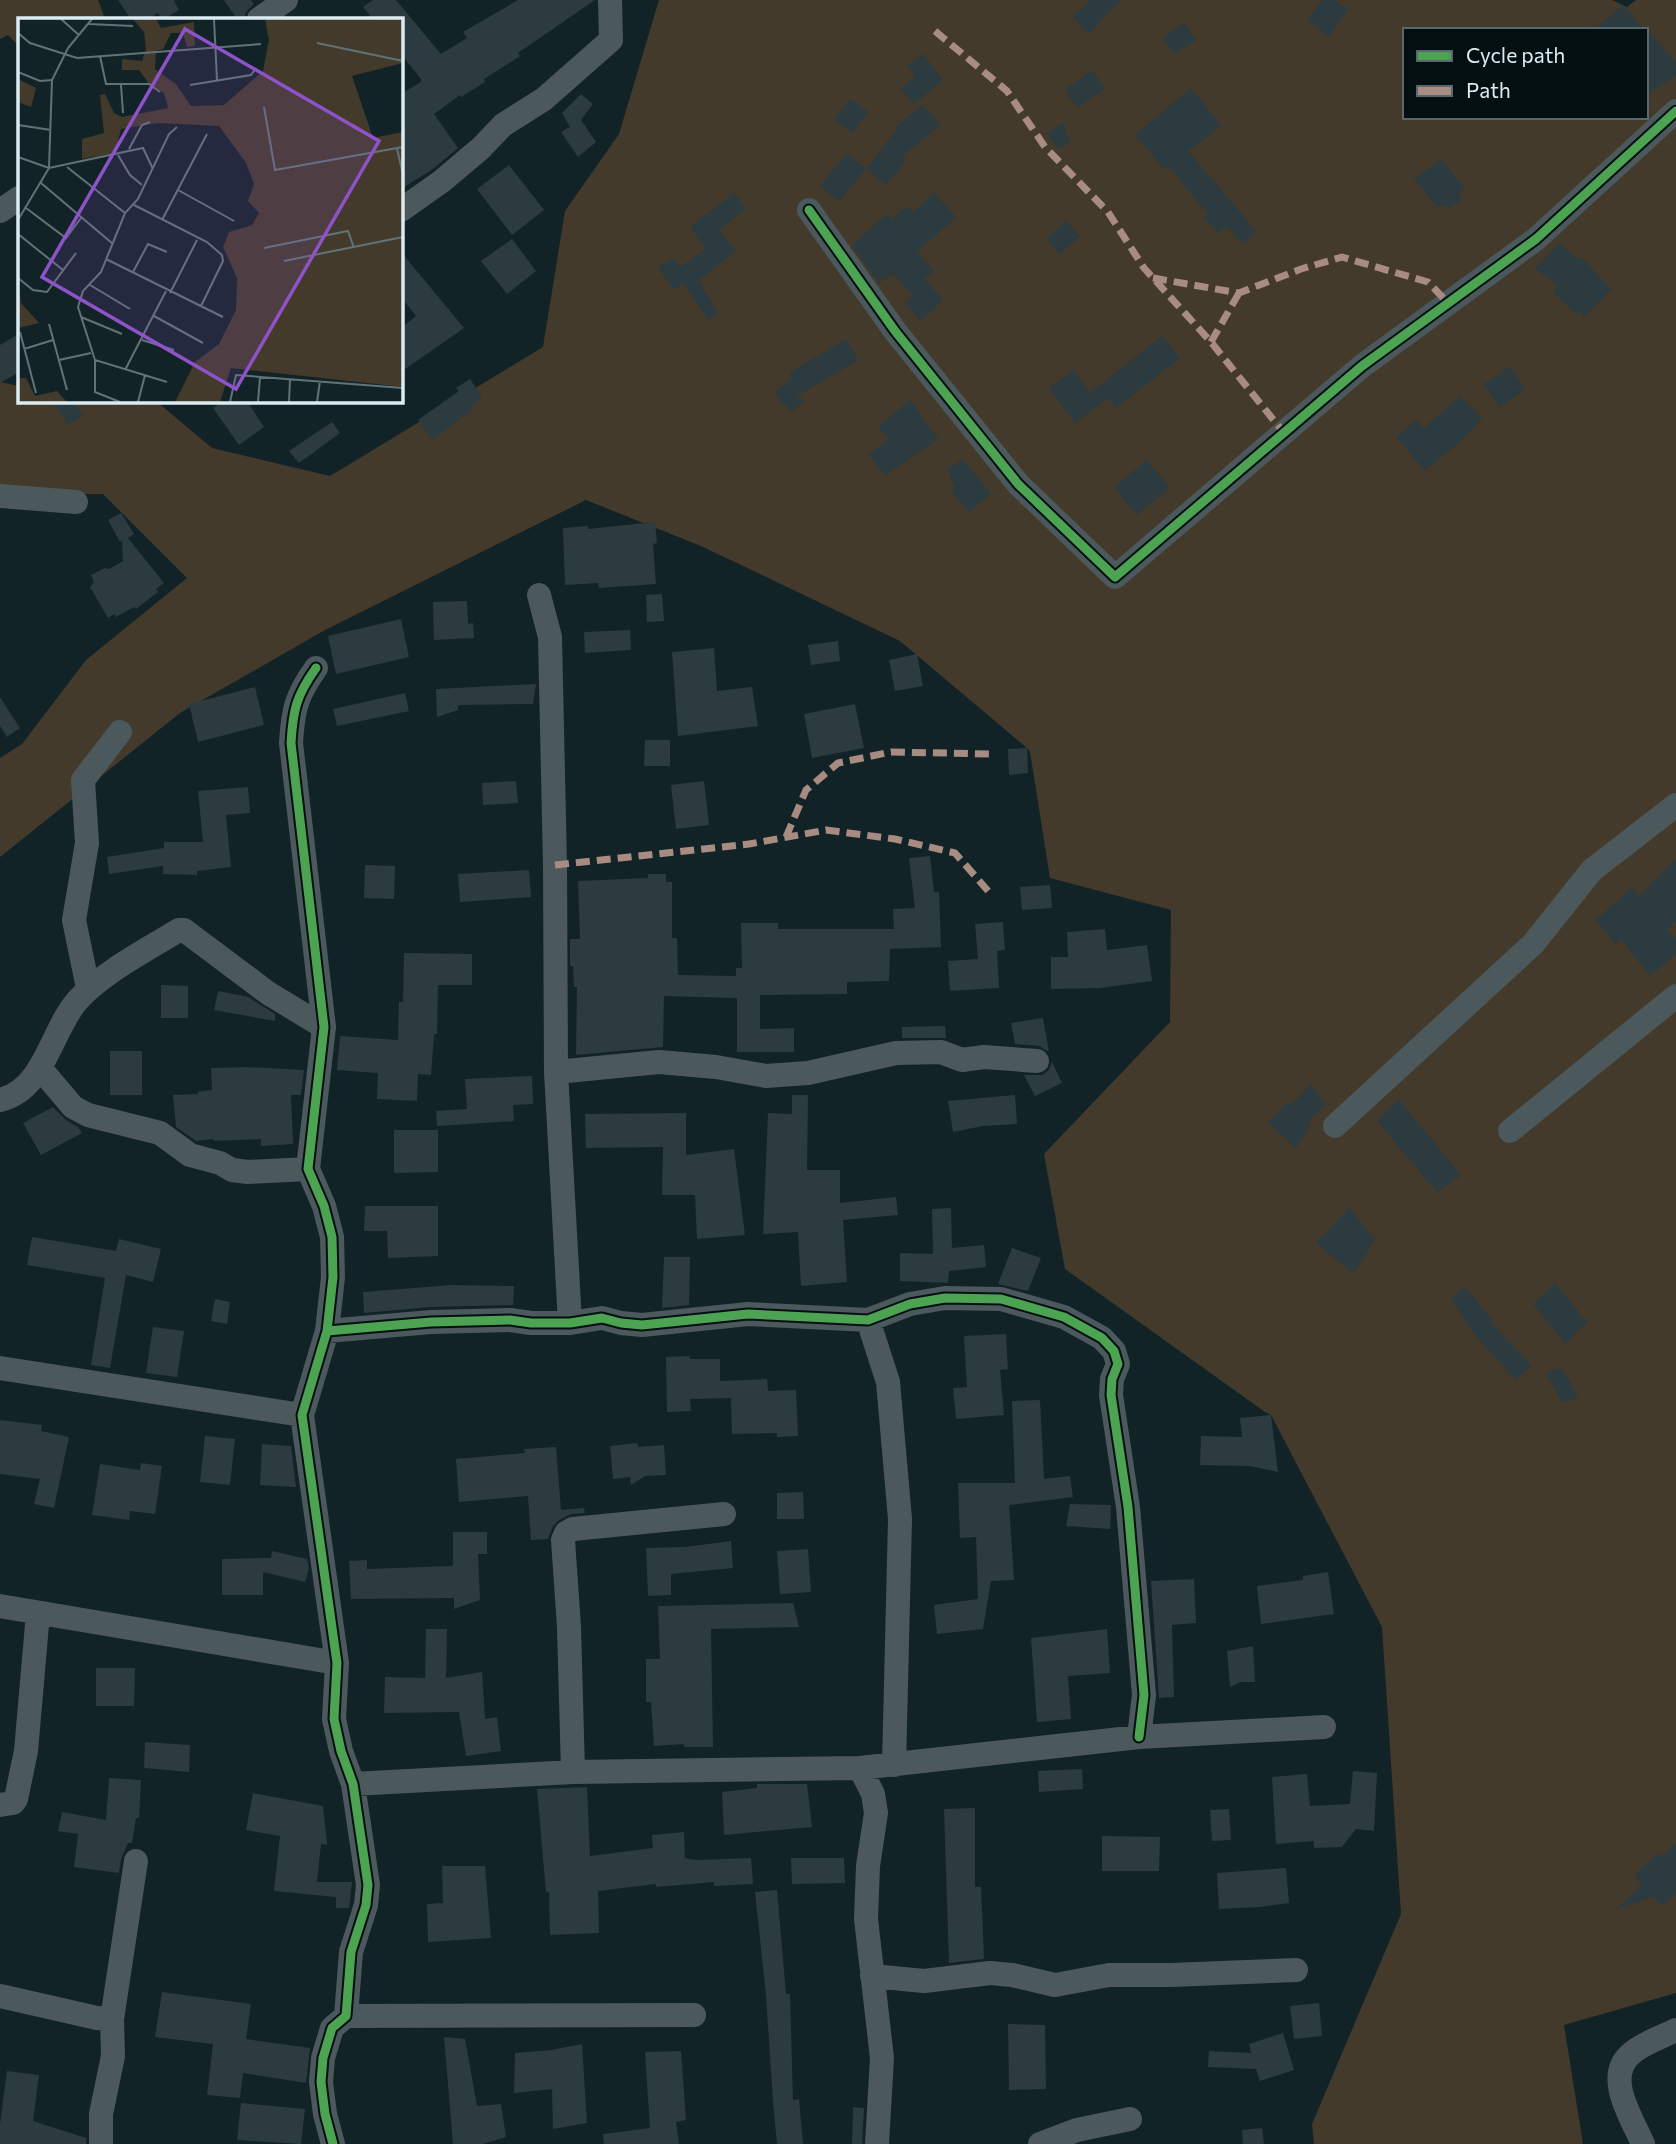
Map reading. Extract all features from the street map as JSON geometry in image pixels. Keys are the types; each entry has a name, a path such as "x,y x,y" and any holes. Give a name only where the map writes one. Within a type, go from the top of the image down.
{"street":[{"path":"260,14 286,0"},
{"path":"402,209 442,181 503,125 544,99 562,80 604,48 611,40 610,0"},
{"path":"809,210 895,331 1018,484 1115,577 1362,366 1536,239 1676,111"},
{"path":"0,211 18,199"},
{"path":"0,496 76,502"},
{"path":"539,595 550,637 556,1072 570,1323"},
{"path":"316,668 301,688 293,711 291,743 324,1027 309,1169 324,1206 332,1237 333,1277 327,1331 302,1415 337,1663 334,1719 341,1751 353,1783 368,1885 366,1905 351,1952 346,2016"},
{"path":"88,988 74,920 87,843 83,780 120,732"},
{"path":"1335,1126 1533,944 1592,870 1676,805"},
{"path":"0,1100 10,1098 23,1088 40,1068 68,1013 88,988 178,930 184,930 268,993 324,1027"},
{"path":"1510,1131 1676,996"},
{"path":"556,1072 659,1062 716,1067 766,1076 808,1073 896,1053 941,1052 962,1060 984,1057 1037,1061"},
{"path":"40,1068 73,1107 88,1115 160,1133 190,1155 220,1163 232,1170 248,1172 309,1169"},
{"path":"327,1331 431,1322 509,1320 570,1323 601,1318 621,1324 642,1325 748,1314 868,1320 910,1304 945,1298 1001,1299 1064,1317 1101,1338 1114,1351 1118,1364 1112,1379 1111,1395 1128,1507 1144,1695 1139,1737"},
{"path":"868,1320 888,1382 900,1519 894,1765"},
{"path":"0,1368 302,1415"},
{"path":"573,1772 569,1627 563,1540 566,1532 573,1529 724,1514"},
{"path":"0,1606 337,1663"},
{"path":"0,1805 13,1803 16,1799 26,1751 38,1613"},
{"path":"353,1783 573,1772 860,1768 1139,1737 1324,1727"},
{"path":"860,1768 873,1794 876,1813 868,1866 866,1919 883,2058 877,2144"},
{"path":"101,2144 101,2114 113,2056 112,2019 136,1861"},
{"path":"872,1976 924,1981 990,1973 1055,1985 1109,1975 1296,1970"},
{"path":"0,1996 112,2019"},
{"path":"332,2144 321,2082 323,2058 332,2028 346,2016 694,2015"},
{"path":"1643,2144 1618,2087 1622,2067 1631,2053 1676,2030"},
{"path":"1040,2144 1077,2130 1130,2119"}],"shaded area":[{"path":"0,0 98,0 105,18 18,18 18,45 8,35 0,39"},
{"path":"659,0 1612,0 1627,7 1636,0 1676,0 1676,1993 1564,2025 1583,2144 1314,2144 1312,2124 1401,1914 1382,1627 1271,1415 1065,1269 1044,1154 1170,1022 1171,910 1050,878 1030,752 900,641 701,546 586,500 325,630 180,713 0,857 0,758 22,744 86,660 187,578 103,494 0,494 0,382 18,386 18,402 157,402 212,448 330,476 543,347 565,211 619,134"}],"building":[{"path":"118,0 176,0 174,1 179,10 166,18 161,18 158,13 150,18 130,18"},
{"path":"224,0 251,0 254,4 244,18 236,18"},
{"path":"373,0 396,0 441,54 467,38 463,32 518,0 595,0 518,53 520,56 484,79 485,82 461,97 460,95 434,114 458,148 433,169 402,188 402,93 421,82 421,79 402,55 402,18 372,18 363,7"},
{"path":"1091,0 1121,0 1089,34 1073,16"},
{"path":"1322,0 1334,0 1348,10 1329,36 1307,20"},
{"path":"1623,5 1643,28 1595,28"},
{"path":"1184,23 1196,40 1174,54 1163,37"},
{"path":"1648,31 1676,62 1676,76 1648,94"},
{"path":"923,54 943,80 914,104 900,89 915,76 907,66"},
{"path":"1092,70 1105,89 1077,108 1065,90"},
{"path":"1191,88 1221,126 1188,151 1256,231 1243,243 1226,226 1218,233 1204,218 1208,214 1169,167 1165,170 1135,135"},
{"path":"581,94 593,104 581,120 596,142 578,157 561,132 570,127 562,113"},
{"path":"850,99 868,112 852,133 834,120"},
{"path":"922,105 941,124 902,156 906,160 886,185 866,169 896,127"},
{"path":"1063,123 1070,142 1058,149 1047,133"},
{"path":"847,153 866,169 839,202 820,186"},
{"path":"1441,159 1465,189 1458,194 1461,200 1448,209 1445,205 1438,207 1414,179"},
{"path":"509,165 544,210 512,235 477,189"},
{"path":"734,193 746,209 719,230 736,251 699,280 718,314 708,320 683,283 674,290 658,267 674,258 680,267 706,249 690,227"},
{"path":"934,193 956,217 917,252 934,271 924,279 943,300 921,321 905,303 913,295 893,274 879,283 852,245 887,214 892,219 907,206 913,212"},
{"path":"1066,221 1080,236 1060,254 1046,239"},
{"path":"512,239 536,271 507,294 481,261"},
{"path":"1560,243 1575,257 1582,258 1611,289 1584,317 1580,311 1575,314 1553,292 1559,287 1535,268"},
{"path":"402,253 464,328 402,371 402,327 416,316 402,298"},
{"path":"18,335 18,373 0,383 0,345"},
{"path":"1162,336 1180,358 1116,408 1108,398 1075,423 1049,388 1074,370 1090,393"},
{"path":"846,339 858,360 797,396 803,402 792,412 774,394 792,377 789,373"},
{"path":"1510,367 1525,390 1499,407 1484,384"},
{"path":"470,379 482,397 470,407 472,410 432,440 418,420 459,391 456,388"},
{"path":"1460,396 1482,418 1460,442 1425,470 1396,437 1416,420 1423,429"},
{"path":"910,400 938,439 885,476 869,454 889,439 878,427"},
{"path":"53,402 74,402 83,416 68,425"},
{"path":"222,402 248,402 264,427 239,445 213,408"},
{"path":"332,422 340,433 299,463 289,451"},
{"path":"963,460 991,494 969,512 952,491 955,488 947,469"},
{"path":"1147,460 1170,488 1136,515 1114,487"},
{"path":"121,513 134,534 128,538 164,583 156,589 158,592 136,609 134,607 116,617 114,614 108,618 90,587 94,582 91,575 123,561 122,541 120,542 108,520"},
{"path":"655,522 657,543 653,544 656,584 599,588 598,583 565,585 563,528 588,526 588,529"},
{"path":"662,594 664,621 647,622 646,595"},
{"path":"467,601 468,624 473,623 474,638 434,640 433,602"},
{"path":"401,619 409,657 336,674 328,636"},
{"path":"630,630 631,650 585,653 584,632"},
{"path":"838,641 840,661 811,665 808,645"},
{"path":"714,648 717,691 752,687 758,726 678,736 672,652"},
{"path":"917,654 923,686 895,691 889,660"},
{"path":"536,684 533,704 458,705 458,710 437,717 436,689"},
{"path":"255,687 264,725 198,742 189,704"},
{"path":"405,693 409,711 337,726 333,709"},
{"path":"0,697 20,728 7,737 0,726"},
{"path":"855,704 864,748 812,758 804,714"},
{"path":"645,740 670,740 670,766 644,766"},
{"path":"1027,748 1028,773 1009,775 1008,749"},
{"path":"516,781 518,803 483,805 482,783"},
{"path":"704,781 709,825 676,829 671,785"},
{"path":"248,787 250,813 226,815 231,867 197,871 197,875 163,874 163,866 109,874 107,857 164,848 164,842 203,842 198,791"},
{"path":"930,856 934,892 939,892 941,947 890,949 889,981 847,982 847,994 760,995 760,1029 794,1028 794,1052 737,1052 737,998 664,996 663,1047 576,1055 577,987 574,987 573,966 570,966 570,939 580,939 578,881 648,878 648,874 666,874 666,882 672,882 672,938 677,938 678,975 736,976 736,968 742,968 741,923 778,923 778,929 894,929 893,909 915,908 909,858"},
{"path":"1676,859 1676,921 1667,929 1676,939 1676,954 1650,976 1621,939 1616,945 1596,920 1632,887 1639,896"},
{"path":"365,865 395,866 394,899 364,898"},
{"path":"529,870 531,897 460,902 458,874"},
{"path":"1050,885 1052,908 1022,910 1020,887"},
{"path":"1003,922 1005,950 997,951 999,988 950,991 948,961 978,959 975,924"},
{"path":"1105,929 1107,950 1147,945 1152,981 1100,988 1051,989 1051,957 1068,957 1067,932"},
{"path":"404,953 472,954 472,985 438,985 437,1034 434,1034 431,1075 418,1074 417,1101 377,1099 378,1073 337,1070 340,1036 398,1040 399,1002 403,1002"},
{"path":"161,985 188,986 188,1018 161,1018"},
{"path":"218,991 248,997 275,1014 275,1021 214,1010"},
{"path":"1043,1018 1049,1052 1039,1046 1015,1044 1011,1023"},
{"path":"945,1026 946,1038 902,1038 902,1027"},
{"path":"110,1051 142,1051 142,1095 110,1095"},
{"path":"1052,1062 1062,1083 1035,1096 1024,1075 1043,1075"},
{"path":"211,1068 304,1070 301,1095 291,1095 293,1144 261,1146 261,1139 196,1141 176,1127 173,1095 198,1094 212,1090"},
{"path":"532,1076 533,1104 513,1105 514,1121 437,1126 436,1111 467,1109 465,1079"},
{"path":"1310,1084 1326,1104 1308,1122 1311,1125 1296,1148 1268,1123 1287,1102 1291,1106"},
{"path":"792,1095 808,1095 807,1170 840,1170 840,1203 896,1197 898,1215 843,1220 847,1282 801,1286 798,1232 763,1234 768,1113 792,1114"},
{"path":"1015,1095 1017,1124 983,1126 953,1132 948,1101"},
{"path":"1398,1099 1461,1175 1437,1192 1377,1121"},
{"path":"53,1107 82,1133 41,1155 23,1123"},
{"path":"686,1113 686,1155 734,1149 745,1235 697,1239 695,1195 662,1195 663,1147 586,1148 585,1114"},
{"path":"394,1130 438,1130 438,1172 394,1173"},
{"path":"365,1206 438,1206 438,1256 388,1258 387,1231 364,1231"},
{"path":"951,1208 952,1248 984,1245 986,1267 949,1271 948,1283 900,1281 900,1253 933,1254 932,1209"},
{"path":"1349,1208 1375,1239 1354,1274 1316,1243"},
{"path":"32,1237 116,1251 119,1239 161,1249 153,1282 126,1275 110,1368 91,1365 105,1278 27,1265"},
{"path":"1012,1248 1041,1258 1028,1291 998,1284"},
{"path":"664,1257 690,1257 689,1305 662,1308"},
{"path":"1555,1283 1587,1322 1565,1343 1533,1304"},
{"path":"452,1285 514,1286 513,1305 431,1307 364,1313 363,1292"},
{"path":"1464,1286 1493,1321 1491,1323 1532,1366 1515,1379 1478,1339 1451,1300"},
{"path":"215,1299 230,1302 227,1324 211,1321"},
{"path":"153,1327 184,1331 177,1377 146,1373"},
{"path":"1006,1334 1008,1369 1000,1370 1004,1415 956,1419 953,1388 967,1387 964,1336"},
{"path":"689,1356 690,1359 720,1359 720,1381 767,1379 768,1391 796,1390 798,1436 777,1437 777,1433 732,1434 731,1398 690,1399 691,1411 667,1412 666,1357"},
{"path":"1562,1368 1578,1397 1563,1403 1545,1373"},
{"path":"1040,1400 1044,1479 1070,1476 1073,1497 1009,1505 1014,1580 991,1581 983,1629 937,1634 934,1605 978,1599 976,1537 960,1538 958,1483 1015,1483 1012,1401"},
{"path":"1271,1415 1278,1472 1249,1466 1200,1465 1201,1436 1242,1437 1240,1418"},
{"path":"0,1420 42,1425 41,1431 69,1437 54,1508 34,1504 40,1479 0,1474"},
{"path":"205,1436 235,1439 230,1485 200,1482"},
{"path":"638,1443 638,1447 664,1445 666,1475 645,1476 631,1485 630,1477 613,1479 610,1446"},
{"path":"262,1444 291,1446 296,1487 260,1485"},
{"path":"556,1447 561,1510 584,1508 585,1513 571,1514 559,1520 553,1526 548,1539 531,1540 528,1496 459,1502 456,1459 525,1453 524,1449"},
{"path":"141,1463 162,1466 155,1514 130,1511 129,1520 92,1515 100,1464 140,1470"},
{"path":"803,1492 804,1519 777,1519 777,1493"},
{"path":"1070,1504 1111,1505 1110,1529 1066,1526"},
{"path":"453,1532 487,1532 487,1554 478,1554 480,1600 454,1609 454,1598 351,1599 349,1561 367,1560 367,1569 453,1566"},
{"path":"731,1541 733,1568 671,1574 671,1595 648,1596 646,1548 685,1547"},
{"path":"808,1549 811,1592 780,1594 777,1551"},
{"path":"272,1551 307,1559 309,1568 305,1582 263,1572 263,1595 222,1595 222,1559 271,1558"},
{"path":"1328,1572 1334,1614 1261,1624 1257,1586 1303,1580 1303,1576"},
{"path":"1194,1579 1196,1623 1172,1625 1174,1697 1159,1698 1151,1581"},
{"path":"793,1603 799,1627 711,1629 713,1747 684,1747 684,1744 654,1746 651,1702 646,1702 646,1659 660,1659 658,1606"},
{"path":"426,1629 447,1629 446,1678 482,1672 485,1719 497,1717 501,1751 466,1756 459,1712 384,1713 385,1677 425,1678"},
{"path":"1107,1629 1110,1673 1068,1676 1071,1719 1037,1722 1031,1638"},
{"path":"1253,1646 1255,1682 1241,1682 1230,1687 1227,1651"},
{"path":"96,1668 135,1668 134,1706 96,1706"},
{"path":"145,1742 190,1745 189,1772 144,1768"},
{"path":"1082,1769 1083,1789 1039,1792 1038,1771"},
{"path":"1353,1771 1377,1773 1374,1831 1356,1829 1342,1847 1314,1848 1314,1841 1276,1844 1272,1777 1307,1774 1310,1806 1350,1804"},
{"path":"109,1778 141,1780 139,1818 136,1818 132,1843 128,1843 121,1859 119,1873 74,1867 78,1834 58,1831 62,1812 106,1820"},
{"path":"757,1784 807,1784 812,1827 724,1835 722,1792 757,1788"},
{"path":"587,1787 590,1856 653,1848 652,1835 684,1832 685,1858 751,1858 753,1884 714,1886 714,1882 656,1887 656,1884 598,1891 599,1933 550,1935 549,1892 546,1892 537,1789"},
{"path":"253,1793 323,1806 327,1845 321,1844 317,1882 352,1882 349,1908 336,1908 336,1897 274,1891 280,1836 246,1830"},
{"path":"975,1808 975,1887 981,1887 984,1959 949,1963 944,1809"},
{"path":"1229,1809 1231,1840 1212,1841 1210,1810"},
{"path":"1102,1836 1160,1837 1159,1871 1102,1871"},
{"path":"1676,1844 1676,1893 1664,1906 1652,1897 1616,1909 1642,1885 1635,1877 1638,1871 1658,1853 1661,1857"},
{"path":"791,1858 844,1858 845,1883 792,1884"},
{"path":"442,1866 485,1866 491,1938 428,1942 427,1904 443,1903"},
{"path":"1286,1868 1289,1903 1219,1909 1217,1873"},
{"path":"777,1890 786,1994 790,1994 793,2100 799,2099 803,2144 777,2144 755,1892"},
{"path":"162,1992 251,2004 246,2039 310,2048 306,2083 243,2073 240,2098 207,2095 213,2044 155,2037"},
{"path":"1319,2003 1322,2036 1294,2039 1290,2006"},
{"path":"1008,2024 1045,2025 1046,2089 1009,2090"},
{"path":"1283,2033 1294,2070 1260,2081 1256,2069 1208,2067 1209,2051 1251,2053 1249,2044"},
{"path":"444,2037 465,2039 477,2106 501,2104 506,2137 483,2144 453,2144"},
{"path":"582,2044 587,2123 553,2129 552,2089 514,2093 515,2053"},
{"path":"681,2051 686,2120 676,2122 679,2144 604,2144 603,2134 650,2128 645,2052"},
{"path":"7,2071 39,2075 33,2121 86,2138 86,2144 0,2144"},
{"path":"241,2103 305,2109 301,2144 237,2140"},
{"path":"853,2107 864,2108 862,2144 852,2144"},
{"path":"1262,2128 1264,2144 1243,2144 1242,2130"}],"marked path":[{"path":"935,31 1007,91 1045,147 1108,212 1144,268 1211,342 1284,433"},
{"path":"1153,278 1239,293 1301,269 1342,257 1428,282 1448,303"},
{"path":"1211,342 1239,293"},
{"path":"786,837 806,790 838,763 891,752 992,754"},
{"path":"555,865 749,844 826,830 895,839 955,853 989,892"}],"cycle path":[{"path":"809,210 895,331 1018,484 1115,577 1362,366 1536,239 1676,111"},
{"path":"316,668 297,704 291,743 324,1027 308,1169 324,1206 332,1237 333,1277 327,1331 302,1415 337,1663 334,1719 341,1751 353,1784 368,1885 366,1905 351,1952 346,2016 332,2028 323,2058 321,2082 325,2114 333,2144"},
{"path":"327,1331 431,1322 510,1320 570,1323 602,1318 642,1325 748,1314 868,1320 910,1304 945,1298 1001,1299 1064,1317 1102,1338 1114,1351 1118,1364 1112,1379 1111,1395 1128,1507 1144,1695 1139,1737"}]}
